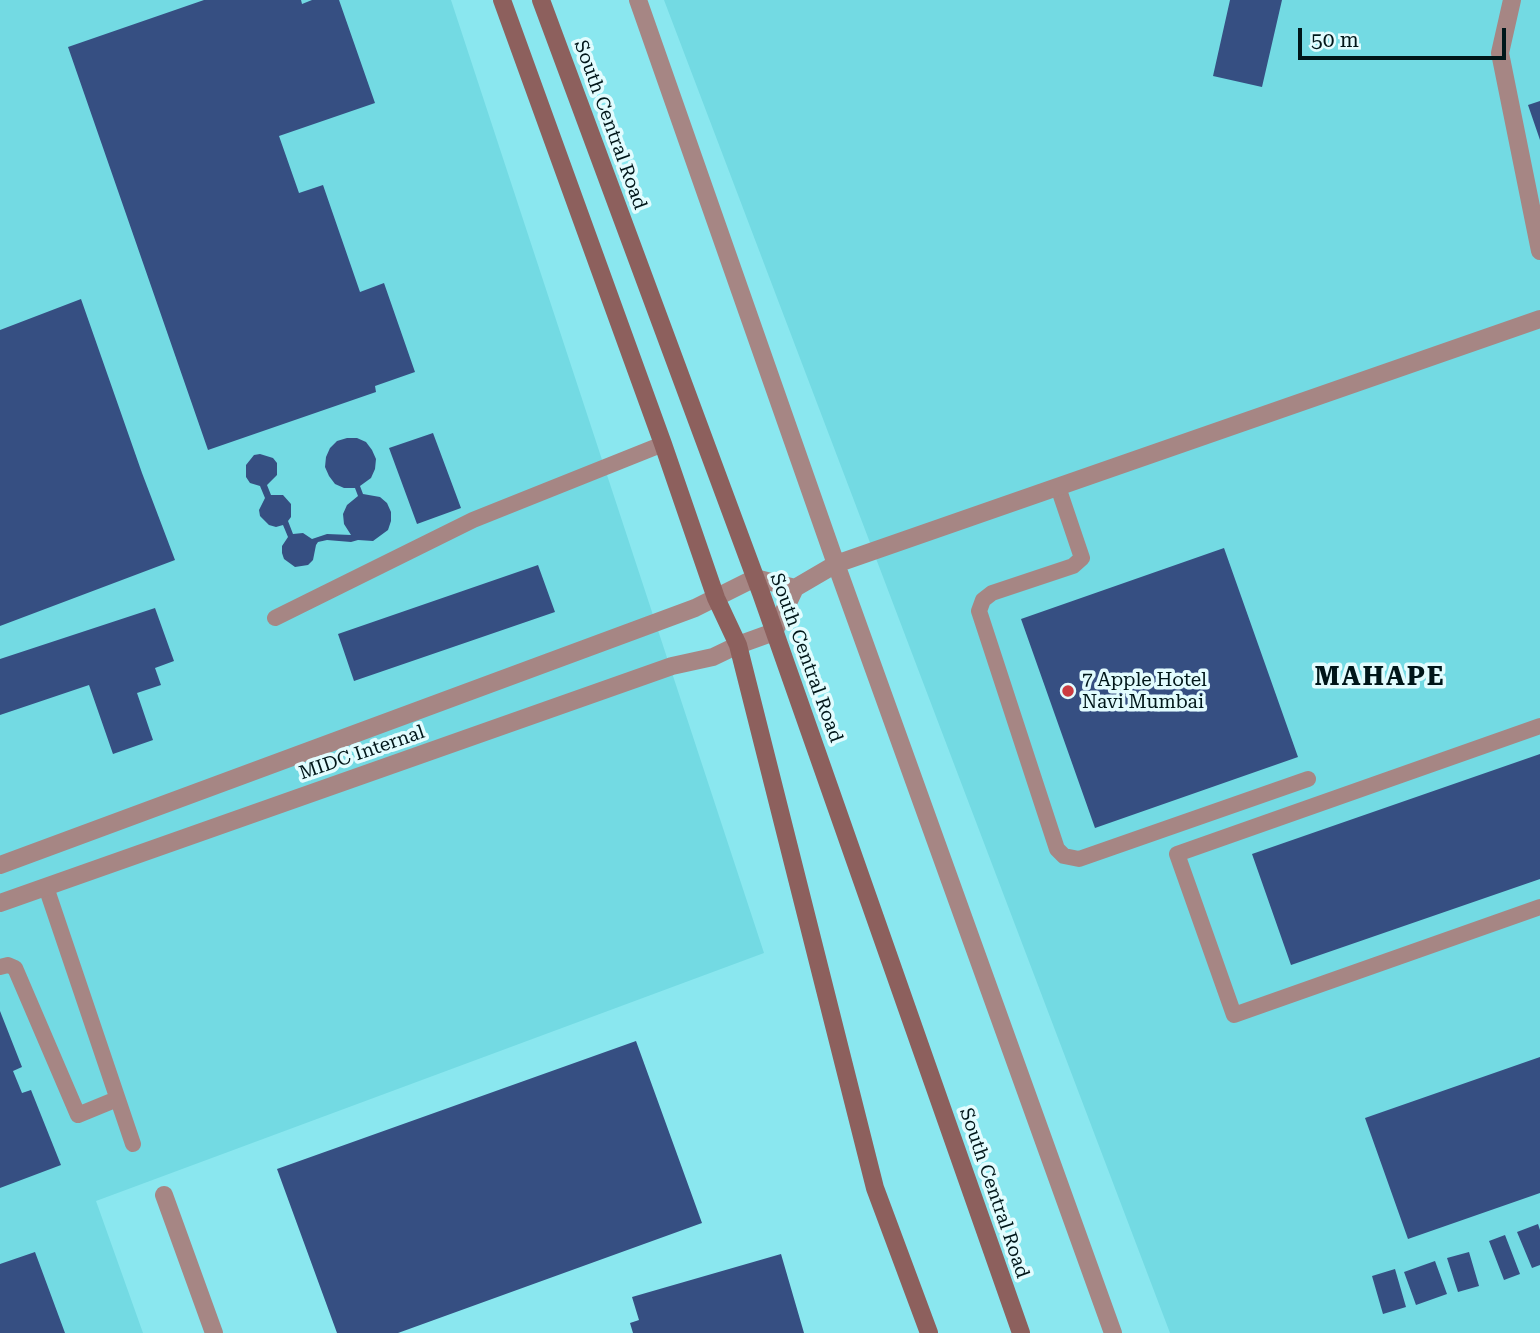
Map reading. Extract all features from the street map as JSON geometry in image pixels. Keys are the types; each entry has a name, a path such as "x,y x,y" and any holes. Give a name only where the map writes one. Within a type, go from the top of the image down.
{"main road":[{"path":"502,0 716,598 738,645 874,1188 929,1333"},
{"name":"South Central Road","path":"541,0 755,578 1021,1333"}],"street":[{"path":"638,0 836,564 1113,1333"},
{"path":"1513,0 1500,53 1540,251"},
{"path":"774,632 795,588 836,564 1540,319"},
{"path":"0,865 695,608 755,578 795,588"},
{"name":"MIDC Internal","path":"0,903 647,675 713,657 774,632"},
{"path":"164,1195 214,1333"}],"lane":[{"path":"275,618 473,520 663,444"},
{"path":"1058,487 1082,558 1073,566 992,593 983,600 979,611 1057,849 1064,856 1079,859 1308,779"},
{"path":"1540,726 1177,853 1234,1015 1540,907"},
{"path":"46,887 133,1144"},
{"path":"0,967 8,965 15,968 78,1115 117,1099"}],"shaded area":[{"path":"0,0 451,0 764,953 96,1201 143,1333 0,1333"},
{"path":"664,0 1540,0 1540,1333 1170,1333"}],"building":[{"path":"204,0 301,0 302,4 312,0 339,0 375,103 279,136 299,193 323,185 360,292 384,283 415,372 375,386 376,392 208,450 68,47"},
{"path":"1230,0 1282,0 1262,87 1213,76"},
{"path":"1540,101 1540,140 1528,105"},
{"path":"81,299 175,560 0,626 0,330"},
{"path":"433,433 461,508 417,524 389,448"},
{"path":"347,438 366,442 372,450 376,459 375,469 371,478 360,486 363,494 380,497 387,503 391,512 388,530 373,541 318,542 313,560 308,565 295,567 284,559 282,553 282,546 288,537 283,525 269,525 260,516 259,510 265,498 260,486 250,483 246,477 246,465 254,455 260,454 273,458 277,463 277,475 267,485 271,495 283,495 291,504 291,517 288,521 293,534 303,533 312,539 327,534 351,535 344,524 343,514 347,505 358,496 355,488 344,488 335,484 325,467 330,448 337,441"},
{"path":"1224,548 1298,757 1095,828 1021,619"},
{"path":"538,565 555,612 354,681 338,634"},
{"path":"155,608 174,661 155,668 161,685 137,693 153,740 113,754 89,685 0,715 0,659"},
{"path":"1540,754 1540,879 1291,965 1252,854"},
{"path":"0,1011 22,1067 13,1071 22,1093 31,1090 61,1165 0,1188"},
{"path":"636,1041 702,1223 398,1333 337,1333 277,1169"},
{"path":"1540,1057 1540,1193 1408,1239 1365,1118"},
{"path":"1538,1224 1540,1265 1532,1268 1517,1232"},
{"path":"1505,1235 1520,1274 1504,1280 1489,1241"},
{"path":"35,1252 65,1333 0,1333 0,1264"},
{"path":"1469,1252 1479,1286 1458,1292 1447,1258"},
{"path":"781,1254 804,1333 633,1333 630,1323 639,1320 632,1297"},
{"path":"1435,1261 1447,1294 1416,1305 1404,1272"},
{"path":"1395,1269 1406,1307 1383,1314 1372,1276"}],"place":[{"name":"7 Apple Hotel Navi Mumbai","path":"1068,691"}],"district":[{"name":"MAHAPE","path":"1380,677"}]}
